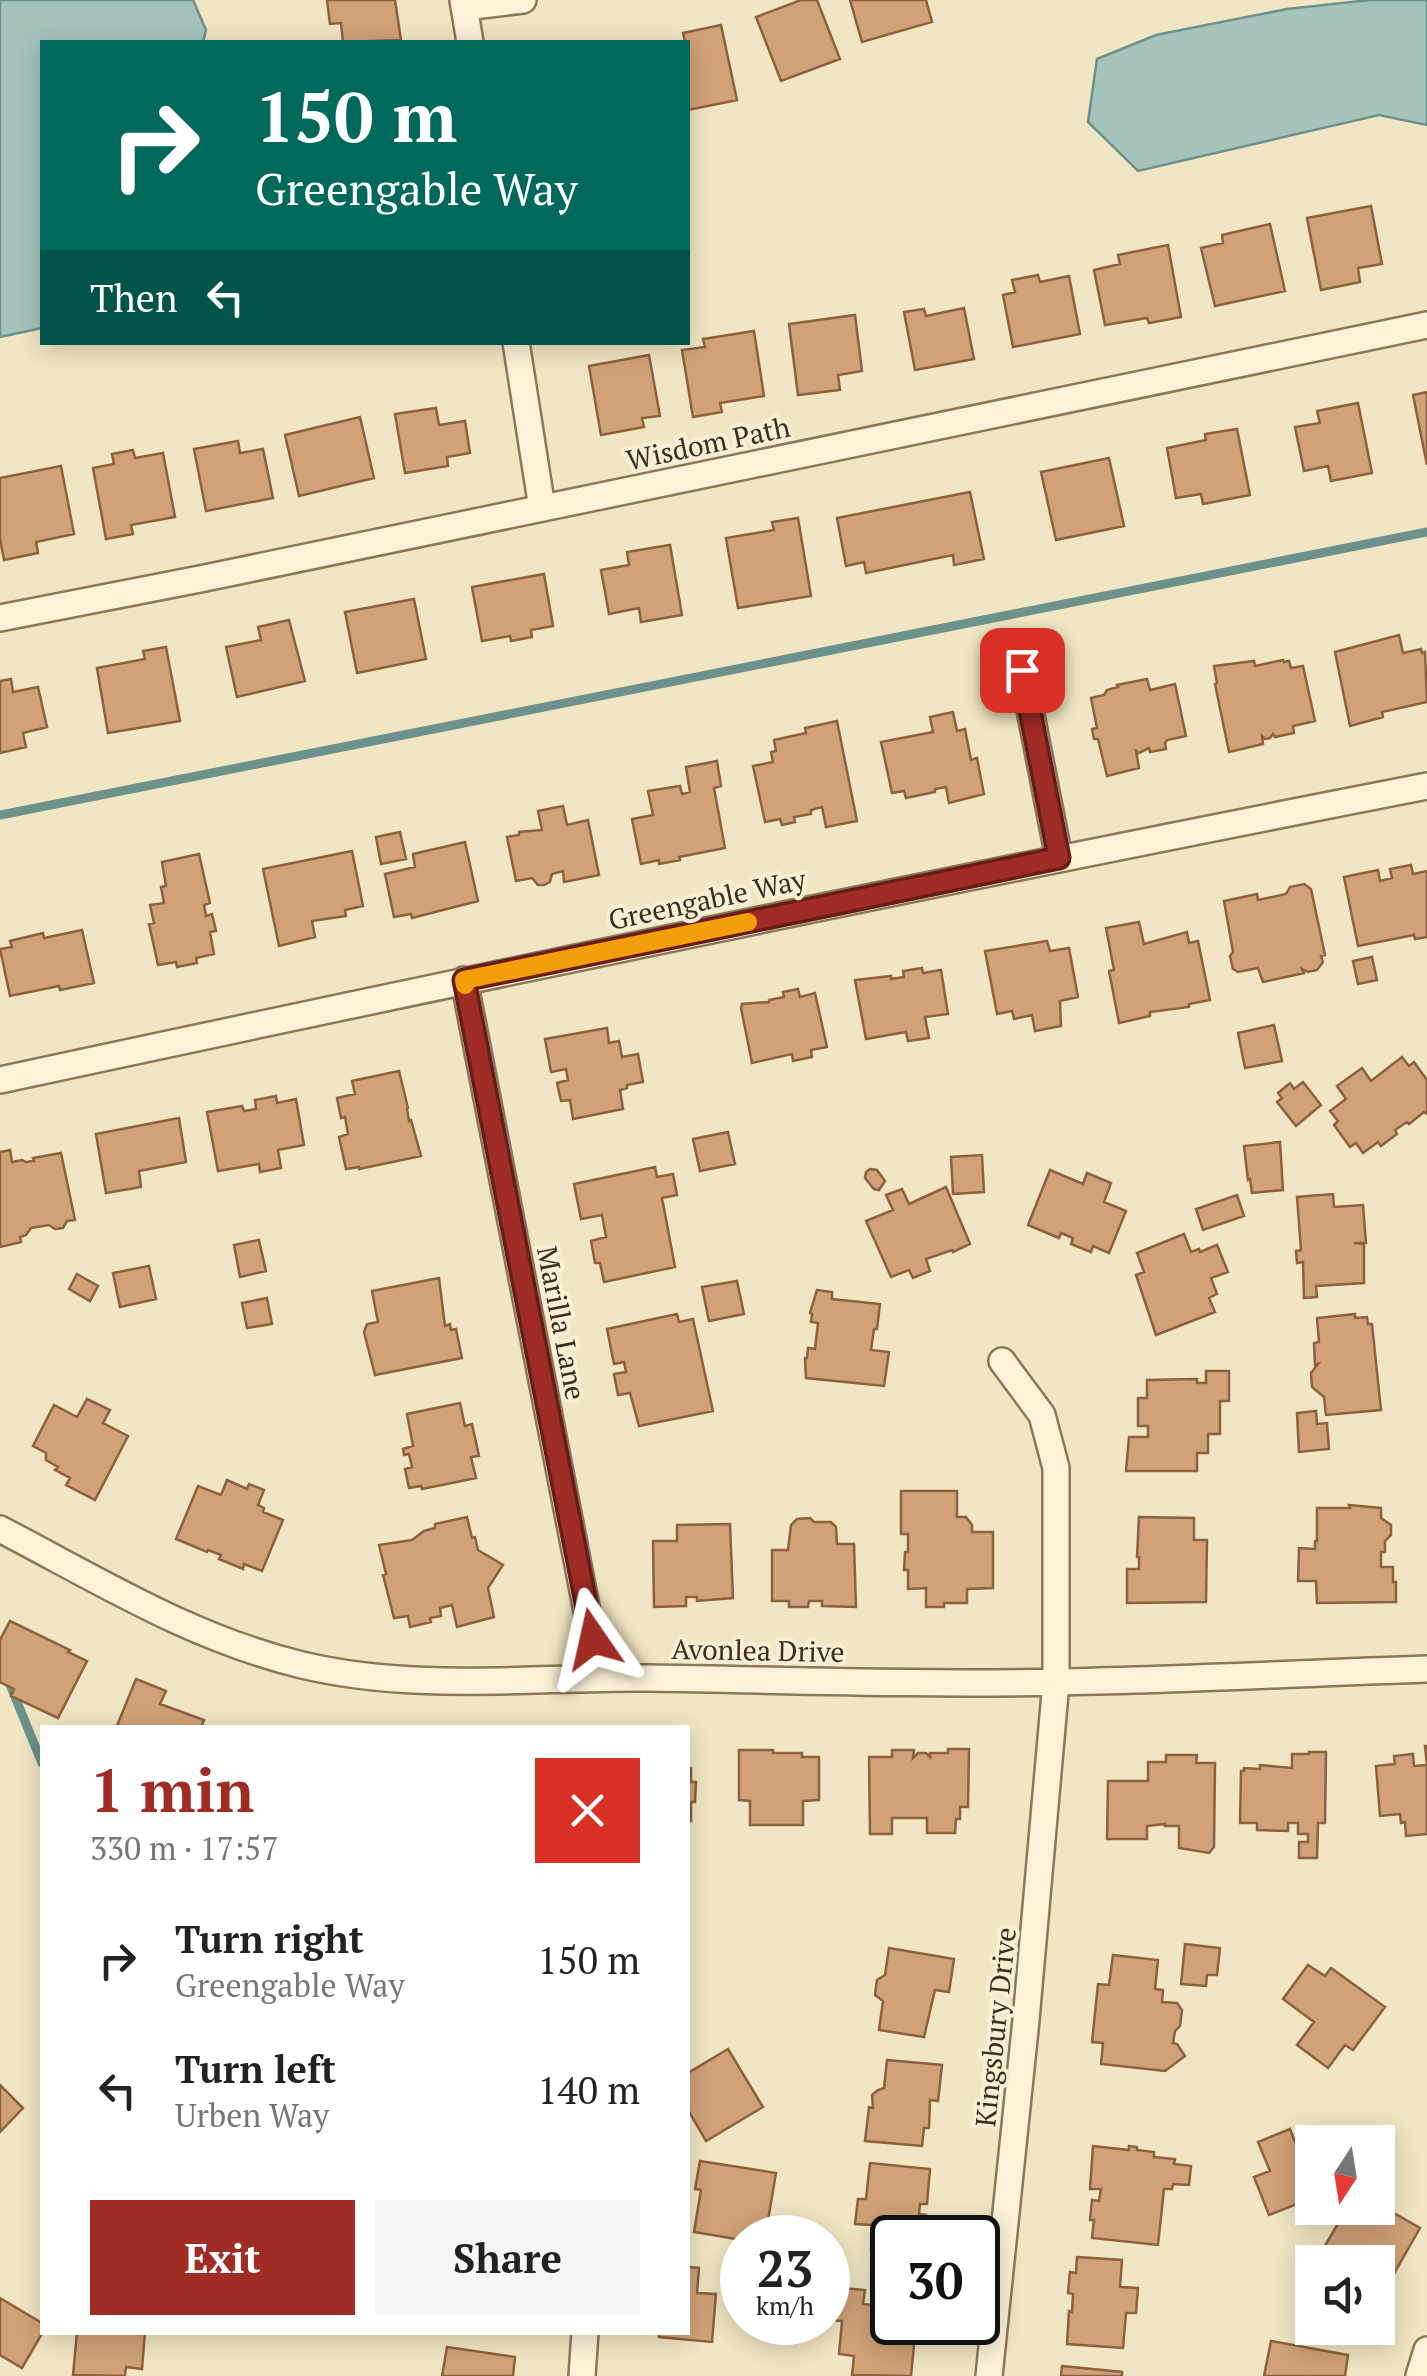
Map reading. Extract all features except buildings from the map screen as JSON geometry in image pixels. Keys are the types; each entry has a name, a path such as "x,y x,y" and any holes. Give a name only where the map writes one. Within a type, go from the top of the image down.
{"street":[{"path":"470,40 464,4 523,0"},
{"name":"Wisdom Path","path":"0,618 1427,325"},
{"path":"516,345 542,508"},
{"path":"1022,670 1059,858"},
{"name":"Greengable Way","path":"0,1080 464,980 1427,786"},
{"name":"Marilla Lane","path":"464,980 600,1678"},
{"name":"Kingsbury Drive","path":"988,2376 1026,2020 1056,1682 1056,1468 1042,1415 1002,1361"},
{"name":"Avonlea Drive","path":"0,1528 204,1634 305,1666 358,1676 438,1682 600,1678 1056,1682 1427,1668"},
{"path":"582,2376 584,2335"},
{"path":"1419,2376 1427,2350"}],"water":[{"path":"0,0 193,0 206,30 204,40 40,40 40,328 0,337"},
{"path":"1370,0 1427,0 1427,125 1379,115 1138,171 1088,122 1097,59 1156,35 1287,9"}],"waterway":[{"path":"0,815 1427,532"},
{"path":"0,1660 40,1758"}],"slow traffic":[{"path":"465,985 464,980 748,922"}],"route":[{"path":"593,1639 464,980 1059,858 1022,670"}]}
